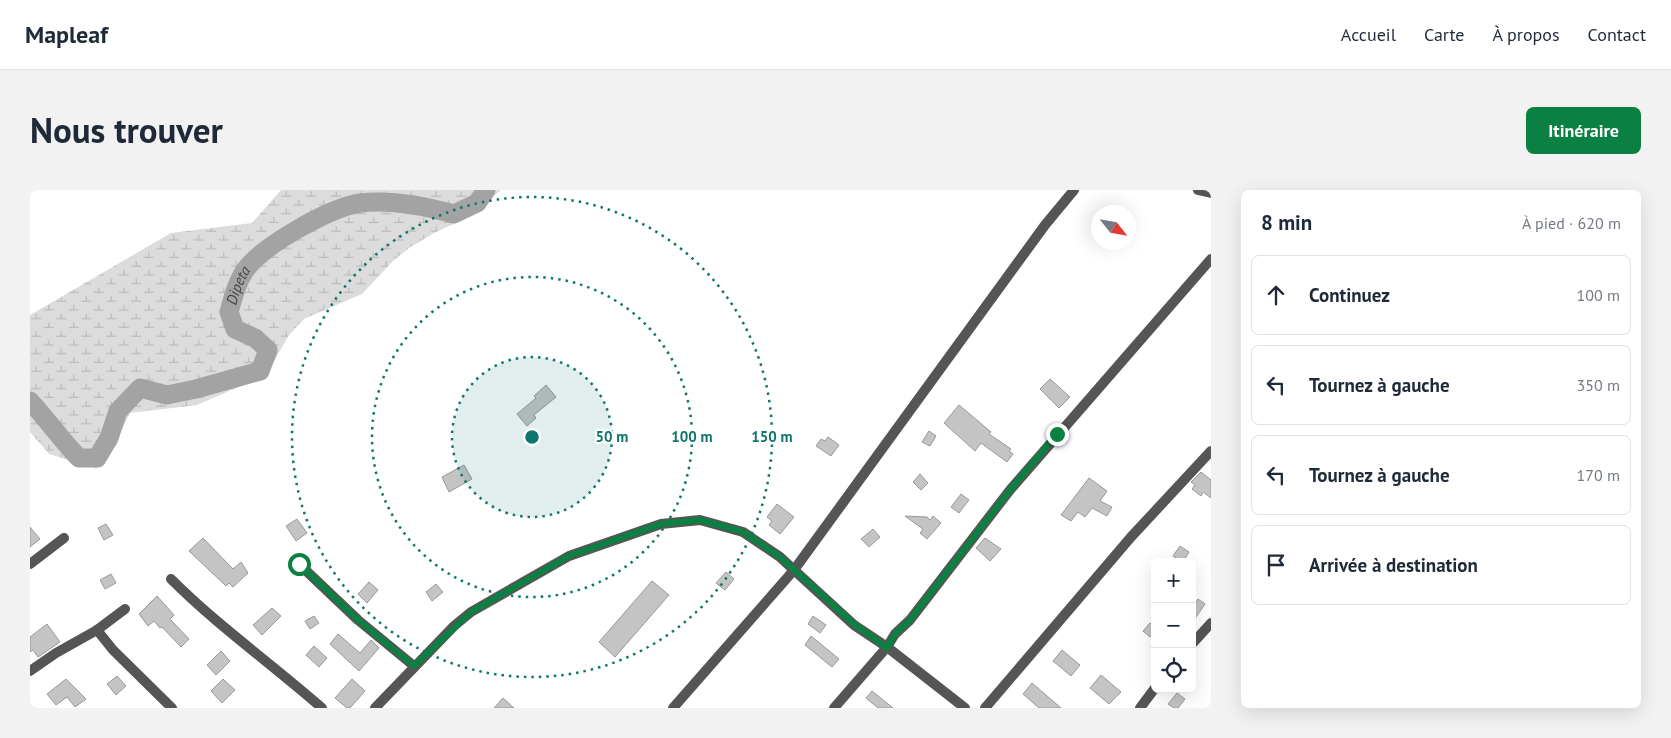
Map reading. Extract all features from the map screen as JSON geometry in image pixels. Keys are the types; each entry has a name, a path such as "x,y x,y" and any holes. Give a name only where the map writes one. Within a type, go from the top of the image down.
{"street":[{"path":"673,708 794,570 1044,225 1074,190"},
{"path":"1198,190 1211,193"},
{"path":"834,708 887,648 895,634 910,620 1010,490 1211,259"},
{"path":"985,708 1131,537 1211,451"},
{"path":"374,708 414,666 471,612 569,556 661,524 700,520 743,532 780,557 854,624 965,708"},
{"path":"30,564 64,538"},
{"path":"299,564 358,620 414,666"},
{"path":"171,579 194,602 322,708"},
{"path":"30,671 56,653 97,630 125,609"},
{"path":"1196,640 1211,623"},
{"path":"97,630 112,650 172,708"},
{"path":"1140,708 1151,693"}],"green space":[{"path":"281,190 501,190 471,216 434,233 409,248 393,261 362,294 304,319 289,335 266,375 197,405 130,413 108,456 96,468 49,454 30,432 30,315 171,233 252,223"}],"building":[{"path":"1050,379 1070,397 1059,408 1040,389"},
{"path":"546,385 556,397 534,415 536,418 527,426 517,414 536,398 534,396"},
{"path":"959,405 991,432 989,434 1011,449 1009,451 1013,454 1007,462 981,443 975,451 944,423"},
{"path":"929,431 936,436 930,446 922,442"},
{"path":"828,437 839,445 831,456 816,446 821,439 825,441"},
{"path":"464,465 472,479 449,492 442,477"},
{"path":"1201,472 1211,480 1211,498 1203,492 1201,496 1192,489 1195,485 1191,482"},
{"path":"920,474 928,483 921,490 913,482"},
{"path":"1089,478 1107,491 1100,501 1112,507 1107,516 1092,508 1085,517 1078,512 1071,521 1061,515"},
{"path":"961,494 969,500 959,513 951,507"},
{"path":"777,504 794,517 780,534 769,525 772,521 767,517"},
{"path":"905,516 927,517 930,520 933,516 941,523 927,539 920,533 923,529"},
{"path":"297,519 307,533 296,541 286,526"},
{"path":"106,524 113,535 104,540 98,528"},
{"path":"30,527 40,539 30,547"},
{"path":"873,529 880,537 869,547 861,539"},
{"path":"203,538 233,569 241,562 248,573 233,587 229,583 226,586 189,551"},
{"path":"985,538 1001,549 990,561 976,548"},
{"path":"1180,546 1189,552 1185,558 1173,556"},
{"path":"726,572 734,579 725,590 716,583"},
{"path":"111,574 116,583 105,589 100,580"},
{"path":"652,581 669,595 615,657 599,642"},
{"path":"369,582 378,590 367,603 358,594"},
{"path":"436,584 443,592 432,601 426,592"},
{"path":"157,596 174,615 170,619 189,639 181,647 162,627 160,628 154,621 148,626 139,614"},
{"path":"1198,599 1205,604 1196,617 1196,603"},
{"path":"272,608 281,616 262,635 253,625"},
{"path":"314,616 319,623 310,629 305,621"},
{"path":"813,616 826,625 820,633 808,624"},
{"path":"1150,623 1151,624 1150,637 1143,631"},
{"path":"47,624 60,642 38,657 33,650 30,652 30,637"},
{"path":"338,634 360,653 371,640 379,648 359,671 330,644"},
{"path":"811,636 839,659 832,667 805,645"},
{"path":"314,646 327,658 319,667 306,655"},
{"path":"1062,650 1080,665 1071,676 1053,661"},
{"path":"221,651 230,661 216,675 207,665"},
{"path":"1101,675 1121,692 1109,704 1090,688"},
{"path":"117,676 126,686 116,695 107,684"},
{"path":"66,679 86,699 75,707 67,697 56,705 47,694"},
{"path":"223,679 235,690 222,703 211,691"},
{"path":"352,679 365,691 350,708 347,708 335,698"},
{"path":"1032,683 1061,708 1039,708 1023,694"},
{"path":"872,691 893,708 878,708 866,698"},
{"path":"1177,693 1185,699 1178,708 1168,704"},
{"path":"503,698 514,708 494,708"}],"waterway":[{"name":"Dipeta","path":"30,401 79,458 97,458 109,438 118,411 140,388 167,395 260,371 268,350 255,338 235,329 229,312 238,284 246,269 267,249 298,229 347,206 360,203 384,202 408,204 454,214 477,203 486,190"}],"route":[{"path":"299,564 358,620 414,666 454,626 471,612 569,556 661,524 700,520 743,532 780,557 814,591 887,648 895,634 910,620 1010,490 1057,434"}]}
